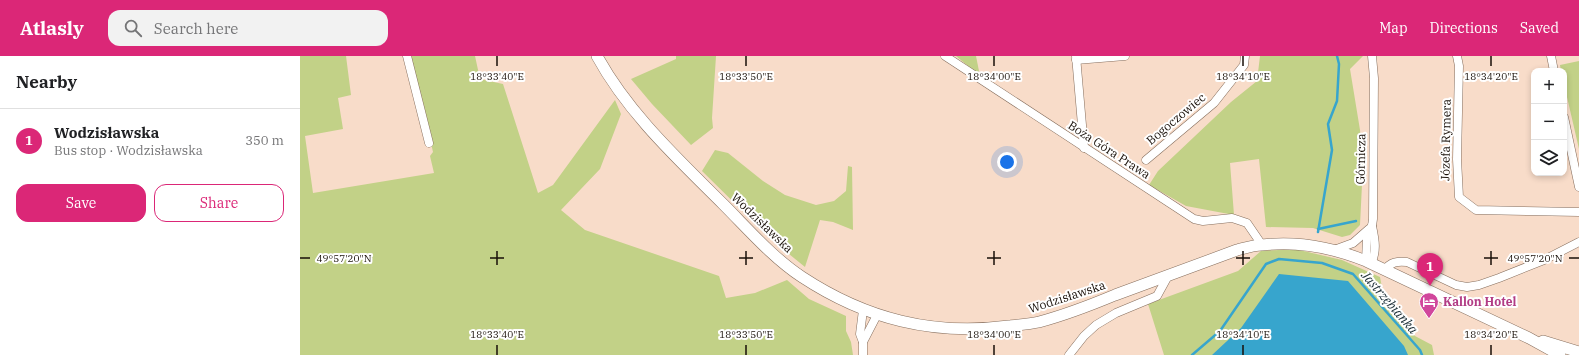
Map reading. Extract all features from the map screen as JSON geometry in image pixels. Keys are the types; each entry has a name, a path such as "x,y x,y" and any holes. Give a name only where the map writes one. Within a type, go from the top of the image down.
{"main road":[{"name":"Wodzisławska","path":"597,56 627,101 654,134 774,254 801,276 846,302 877,315 912,324 974,330 1039,322 1237,250 1262,245 1303,245 1334,250 1369,263 1529,338 1560,355"},
{"name":"Wodzisławska","path":"1529,338 1579,352"}],"street":[{"path":"407,56 428,143"},
{"name":"Boża Góra Prawa","path":"945,56 1194,219 1203,221 1232,218 1247,222 1262,245"},
{"path":"1084,148 1076,58 1125,56"},
{"name":"Bogoczowiec","path":"1146,160 1214,103 1244,65 1244,56"},
{"name":"Górnicza","path":"1369,263 1367,238 1372,226 1374,78 1372,56"},
{"name":"Józefa Rymera","path":"1457,56 1459,66 1457,159 1459,197 1476,210 1579,212"},
{"path":"1551,56 1553,68"},
{"path":"1567,131 1579,187"},
{"path":"1334,250 1353,243 1372,226"},
{"path":"1384,270 1390,264 1399,261 1407,262 1456,285 1467,287 1480,286 1544,260 1579,242"},
{"path":"1069,355 1084,336 1096,325 1116,313 1157,296 1168,276"},
{"path":"863,310 860,334 863,342 863,355"},
{"path":"863,342 877,315"}],"green space":[{"path":"300,56 346,56 351,95 338,98 343,129 305,136 313,193 434,173 430,156 433,152 411,56 475,56 480,79 503,84 538,193 553,185 615,100 621,114 600,169 561,210 585,230 719,276 726,298 755,293 787,280 809,299 846,316 846,331 851,342 853,355 300,355"},
{"path":"676,56 716,56 712,118 713,128 691,145 652,104 631,79 676,59"},
{"path":"956,56 976,56 980,76"},
{"path":"1260,56 1363,56 1350,69 1360,130 1363,164 1360,225 1350,235 1342,237 1313,228 1266,227 1259,159 1230,163 1234,215 1186,206 1149,185 1158,171 1231,102 1257,81"},
{"path":"1579,61 1579,149 1567,97 1567,68 1560,68 1560,65"},
{"path":"715,150 728,153 763,181 785,195 816,205 834,201 846,191 848,166 852,167 853,230 833,222 820,220 805,267 773,241 702,171"},
{"path":"1295,249 1342,260 1380,277 1385,303 1415,336 1432,345 1434,355 1164,355 1148,304 1238,271 1261,251"}],"water":[{"path":"1279,274 1348,281 1404,346 1408,355 1212,355 1241,328"}],"waterway":[{"path":"1318,232 1332,150 1328,124 1337,101 1339,64 1337,56"},
{"path":"1318,229 1356,221"},
{"name":"Jastrzębianka","path":"1192,355 1220,331 1266,264 1279,259 1322,263 1353,274 1420,350 1422,355"}],"place":[{"name":"Wodzisławska","path":"1430,286"},
{"name":"Kallon Hotel","path":"1429,319"}]}
